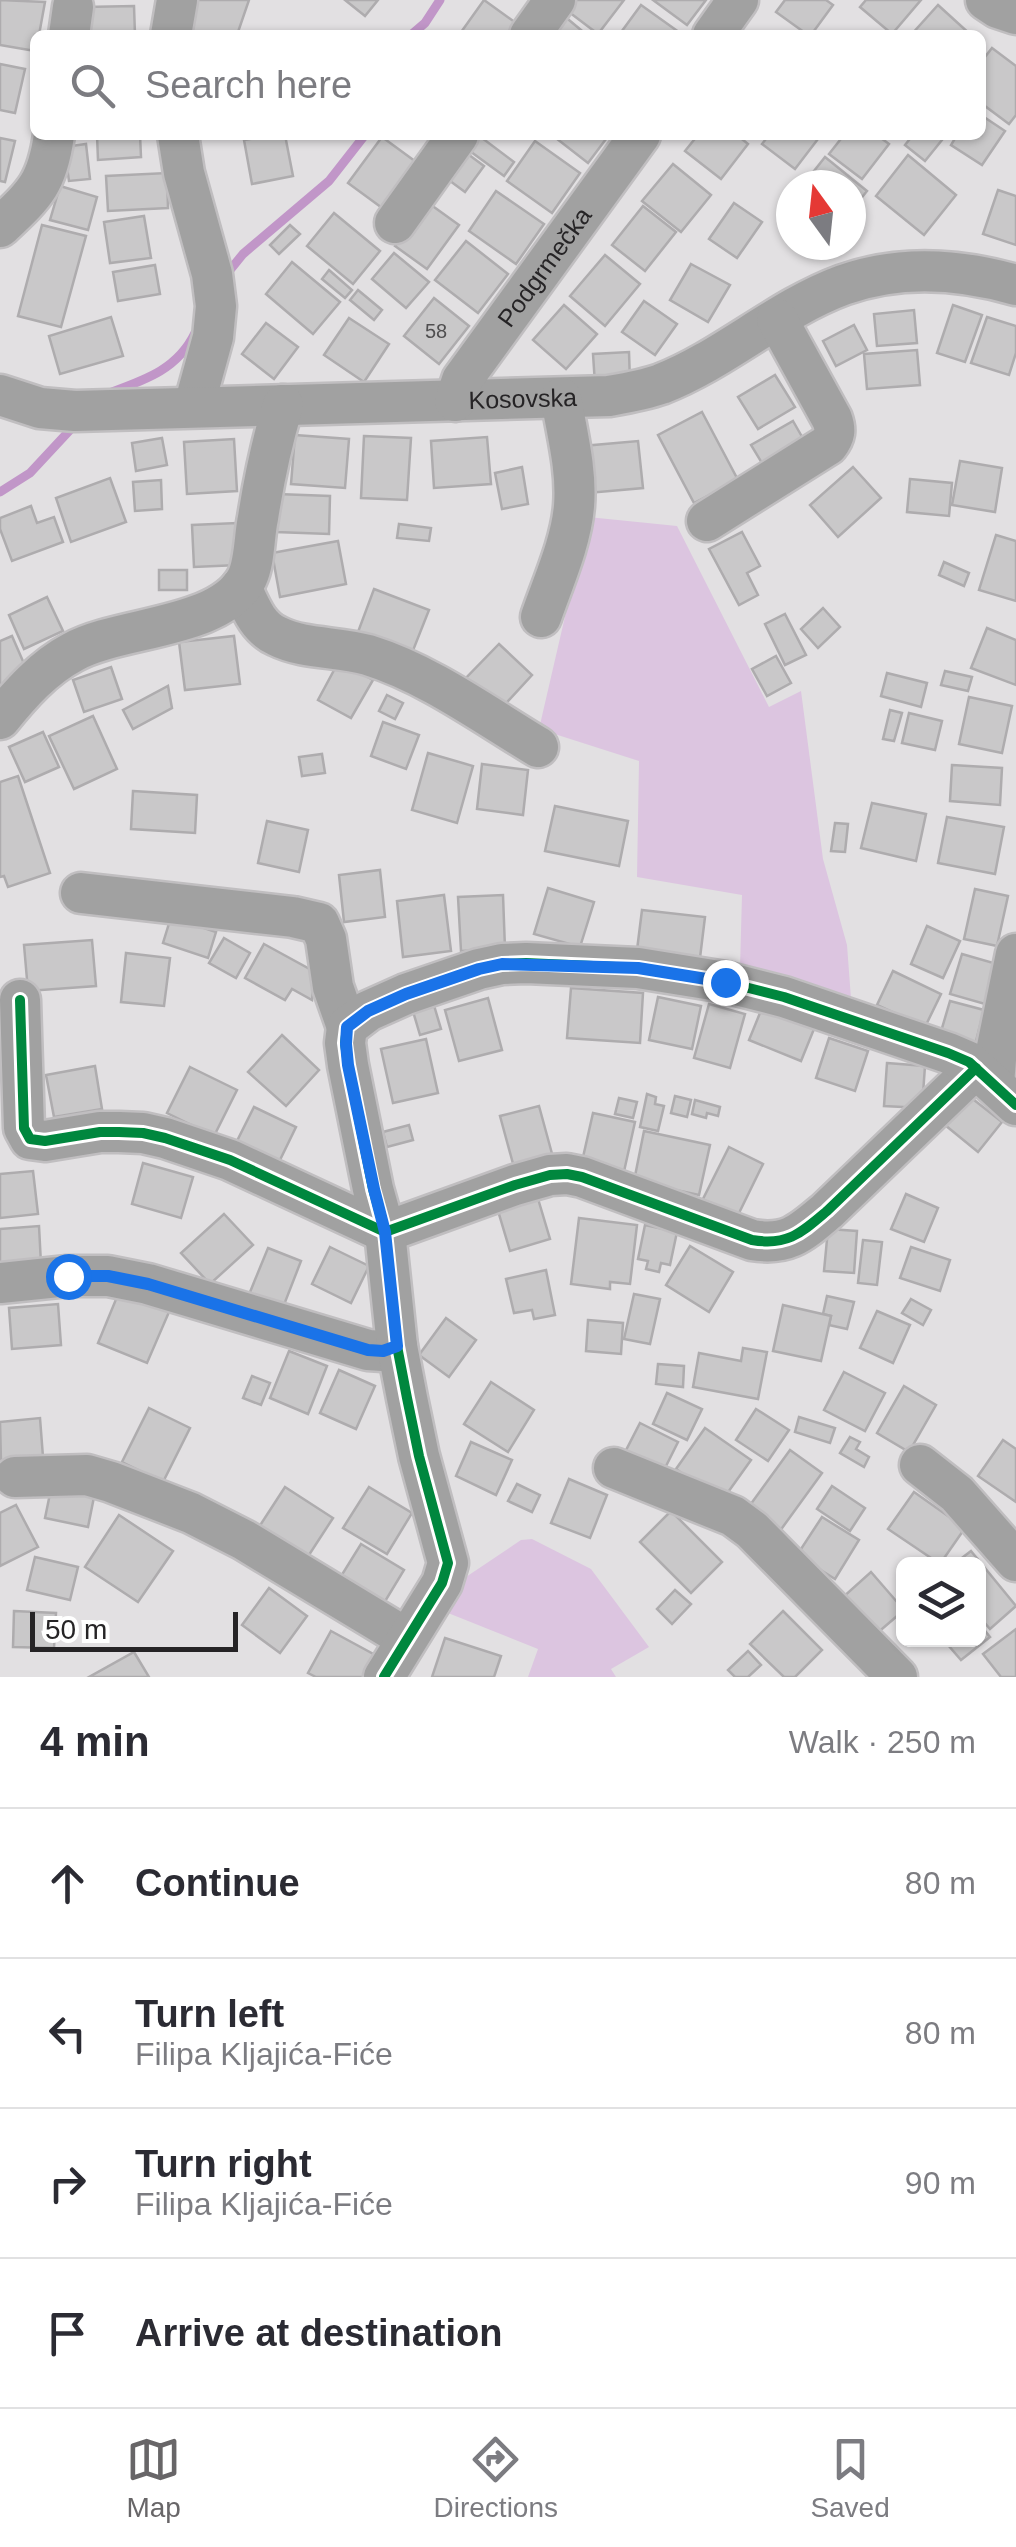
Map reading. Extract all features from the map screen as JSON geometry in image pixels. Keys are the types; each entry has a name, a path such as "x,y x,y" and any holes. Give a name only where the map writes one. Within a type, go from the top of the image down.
{"street":[{"path":"172,30 176,0"},
{"path":"534,30 555,0"},
{"path":"717,30 738,0"},
{"path":"986,0 1016,14"},
{"path":"0,227 39,189 50,162 53,140"},
{"path":"179,140 214,290 213,338 194,406"},
{"path":"395,223 454,140"},
{"name":"Podgrmečka","path":"455,402 462,380 636,140"},
{"name":"Kosovska","path":"0,395 56,410 608,396 664,383 838,287 884,275 937,270 1016,285"},
{"path":"707,521 833,438 836,428 832,419 777,320"},
{"path":"541,617 574,504 561,398"},
{"path":"0,719 38,676 72,652 125,633 181,622 205,612 241,587 250,569 264,478 283,405"},
{"path":"241,587 262,625 274,635 296,643 365,654 418,675 538,747"},
{"path":"81,894 293,917 319,923 326,939 333,986 347,1027 348,1065 385,1232 397,1346 418,1456 448,1563 442,1583 384,1677"},
{"path":"995,1086 997,1047 1016,954"},
{"path":"347,1027 368,1011 406,994 502,964 638,968 725,982 784,997 970,1062 995,1086"},
{"path":"20,1000 24,1128 30,1139 45,1141 100,1132 165,1138 230,1160 385,1232 515,1185 567,1174 772,1244 803,1230 995,1086"},
{"path":"0,1284 108,1276 148,1284 368,1350 383,1351 397,1346"},
{"path":"920,1465 957,1494 1016,1561"},
{"path":"614,1468 733,1516 897,1677"},
{"path":"15,1477 87,1475 161,1501 244,1540 406,1638"}],"shaded area":[{"path":"588,517 677,526 769,707 801,691 823,859 847,945 852,1012 740,968 742,895 637,877 639,761 539,729"},
{"path":"532,1539 591,1569 649,1647 611,1669 616,1677 528,1677 538,1649 438,1609 463,1579 521,1540"}],"building":[{"path":"0,0 45,2 40,30 30,30 30,50 0,45"},
{"path":"193,0 249,0 239,30 184,30"},
{"path":"345,0 378,0 365,16"},
{"path":"484,0 523,28 522,30 463,30"},
{"path":"572,0 624,0 601,30 593,30 565,9"},
{"path":"653,0 706,0 687,25"},
{"path":"785,0 826,0 833,5 815,30 801,30 776,12"},
{"path":"866,0 921,0 895,30 887,30 860,7"},
{"path":"641,5 676,30 623,30"},
{"path":"938,5 966,30 916,30"},
{"path":"134,6 135,30 86,30 85,7"},
{"path":"563,15 581,30 552,30"},
{"path":"992,48 1016,66 1016,115 1009,124 986,107 986,56"},
{"path":"0,64 25,69 15,113 0,110"},
{"path":"986,118 1005,131 982,165 951,145 954,140 986,140"},
{"path":"0,138 15,141 5,182 0,181"},
{"path":"97,140 140,140 141,157 98,160"},
{"path":"244,140 286,140 293,176 252,184"},
{"path":"380,140 386,140 423,167 389,213 348,183"},
{"path":"468,140 485,140 514,162 504,176 463,146"},
{"path":"558,140 605,140 588,163"},
{"path":"694,140 743,140 748,144 721,179 685,151"},
{"path":"765,140 817,140 795,169 762,144"},
{"path":"840,140 884,140 889,144 866,174 866,170 850,170 829,154"},
{"path":"909,140 942,140 925,161 905,145"},
{"path":"535,141 580,173 552,213 507,181"},
{"path":"86,144 90,179 69,181 64,147"},
{"path":"461,149 484,166 465,192 442,175"},
{"path":"908,155 956,195 924,235 876,196"},
{"path":"825,157 841,170 815,170"},
{"path":"673,164 711,195 681,232 642,201"},
{"path":"167,173 168,208 108,211 106,176"},
{"path":"60,186 97,197 88,230 50,220"},
{"path":"998,190 1016,196 1016,245 983,234"},
{"path":"496,191 544,224 516,264 469,231"},
{"path":"427,202 459,225 427,269 395,246"},
{"path":"734,203 762,222 737,258 709,239"},
{"path":"643,206 676,232 645,271 612,245"},
{"path":"334,213 380,251 353,284 307,246"},
{"path":"144,216 151,258 110,263 104,222"},
{"path":"42,225 86,236 61,327 18,316"},
{"path":"290,225 300,234 279,254 270,245"},
{"path":"466,241 508,274 478,313 435,280"},
{"path":"394,253 429,282 406,308 372,279"},
{"path":"605,255 640,284 605,326 570,296"},
{"path":"292,262 340,302 313,334 266,294"},
{"path":"691,264 730,285 708,322 670,300"},
{"path":"155,265 160,294 118,301 113,272"},
{"path":"329,270 352,290 345,298 322,279"},
{"path":"358,290 382,310 374,320 350,300"},
{"path":"434,298 469,326 439,364 404,336"},
{"path":"644,301 677,324 655,355 622,332"},
{"path":"564,305 597,334 566,369 533,340"},
{"path":"953,305 982,315 965,362 937,353"},
{"path":"914,310 917,343 877,346 874,314"},
{"path":"111,317 123,356 60,374 49,336"},
{"path":"987,317 1016,326 1016,353 1009,375 971,363"},
{"path":"349,318 389,344 364,382 324,355"},
{"path":"266,323 298,347 274,379 242,354"},
{"path":"854,325 867,350 836,366 823,341"},
{"path":"917,350 920,385 867,389 864,354"},
{"path":"629,352 630,382 595,384 593,354"},
{"path":"775,375 795,407 758,429 738,397"},
{"path":"702,412 738,480 694,503 658,435"},
{"path":"793,421 809,449 768,473 751,445"},
{"path":"295,435 349,439 345,488 291,484"},
{"path":"364,436 411,438 407,500 361,498"},
{"path":"487,437 491,484 434,488 431,441"},
{"path":"162,438 167,465 136,471 132,443"},
{"path":"234,439 237,491 187,494 184,442"},
{"path":"638,441 643,488 588,493 583,446"},
{"path":"960,461 1002,468 995,512 952,505"},
{"path":"522,467 528,504 502,509 495,473"},
{"path":"853,467 881,498 838,537 810,505"},
{"path":"110,478 126,522 71,542 56,498"},
{"path":"910,479 952,483 949,516 907,512"},
{"path":"161,480 162,509 135,511 133,482"},
{"path":"277,494 330,496 329,534 276,532"},
{"path":"31,506 37,523 54,517 63,542 12,561 0,518"},
{"path":"237,523 238,565 194,567 192,525"},
{"path":"399,524 431,528 429,541 397,538"},
{"path":"742,532 760,566 747,573 758,595 739,605 709,549"},
{"path":"996,535 1016,541 1016,601 979,590"},
{"path":"338,541 346,584 280,597 272,553"},
{"path":"944,562 969,573 964,586 939,575"},
{"path":"159,570 187,570 187,590 159,590"},
{"path":"374,589 429,610 412,653 358,632"},
{"path":"47,597 63,631 24,649 9,615"},
{"path":"823,608 840,627 818,648 801,629"},
{"path":"785,614 806,655 785,665 765,624"},
{"path":"987,628 1016,640 1016,685 971,668"},
{"path":"12,636 29,675 0,687 0,641"},
{"path":"234,636 240,684 185,690 179,642"},
{"path":"499,644 532,675 498,712 464,680"},
{"path":"776,656 791,683 767,696 752,669"},
{"path":"339,661 373,680 351,718 318,700"},
{"path":"111,667 122,699 84,712 73,680"},
{"path":"945,671 972,677 968,691 941,685"},
{"path":"887,673 927,683 921,707 881,696"},
{"path":"168,686 172,708 133,729 123,710"},
{"path":"387,695 403,703 395,719 379,711"},
{"path":"969,697 1012,706 1002,753 959,744"},
{"path":"890,710 902,713 894,741 883,739"},
{"path":"909,713 942,721 935,750 902,743"},
{"path":"93,716 117,769 74,789 49,736"},
{"path":"383,722 419,735 406,769 371,756"},
{"path":"43,732 59,767 25,782 9,747"},
{"path":"428,753 473,766 457,823 412,810"},
{"path":"322,754 325,773 302,776 299,757"},
{"path":"482,764 528,770 523,815 477,809"},
{"path":"952,765 1002,768 1000,805 950,801"},
{"path":"18,776 50,873 8,887 4,876 0,877 0,782"},
{"path":"133,791 197,795 195,833 131,829"},
{"path":"872,803 926,814 916,861 861,848"},
{"path":"555,806 628,821 619,866 545,851"},
{"path":"947,817 1004,827 995,874 938,863"},
{"path":"267,821 308,830 299,872 258,863"},
{"path":"835,823 848,824 845,852 831,851"},
{"path":"380,870 385,917 344,922 339,875"},
{"path":"548,888 594,902 580,947 534,934"},
{"path":"975,889 1008,896 997,946 964,939"},
{"path":"444,895 451,951 403,957 397,901"},
{"path":"503,895 505,949 461,951 458,897"},
{"path":"642,910 705,917 699,966 636,958"},
{"path":"171,917 216,932 208,958 163,943"},
{"path":"927,926 960,941 943,978 911,964"},
{"path":"224,938 250,953 236,978 209,963"},
{"path":"92,940 96,986 28,991 24,945"},
{"path":"264,944 315,972 312,1000 292,989 285,1000 245,978"},
{"path":"126,953 170,958 164,1006 121,1002"},
{"path":"962,954 997,964 985,1004 950,994"},
{"path":"893,971 941,994 925,1027 877,1005"},
{"path":"571,988 643,993 640,1043 567,1038"},
{"path":"658,997 701,1006 692,1049 649,1040"},
{"path":"488,998 502,1050 459,1061 445,1010"},
{"path":"950,1001 984,1010 975,1045 940,1035"},
{"path":"433,1002 441,1029 420,1035 412,1008"},
{"path":"709,1004 745,1014 730,1068 694,1058"},
{"path":"762,1008 814,1029 801,1061 749,1040"},
{"path":"282,1035 319,1070 286,1106 248,1072"},
{"path":"829,1038 868,1051 855,1091 816,1078"},
{"path":"426,1039 438,1093 393,1103 381,1049"},
{"path":"887,1063 925,1066 922,1108 884,1106"},
{"path":"95,1066 102,1109 54,1117 46,1075"},
{"path":"190,1067 237,1090 214,1136 167,1113"},
{"path":"647,1094 656,1097 655,1104 664,1106 658,1131 640,1127"},
{"path":"675,1096 691,1100 687,1117 671,1113"},
{"path":"969,1096 1002,1122 978,1152 945,1125"},
{"path":"619,1098 637,1102 633,1118 615,1114"},
{"path":"695,1100 720,1107 718,1116 692,1114"},
{"path":"539,1106 554,1161 515,1171 500,1116"},
{"path":"254,1107 296,1127 278,1164 236,1143"},
{"path":"593,1113 635,1122 623,1176 581,1166"},
{"path":"409,1125 413,1140 387,1147 383,1132"},
{"path":"644,1131 710,1145 699,1195 634,1181"},
{"path":"729,1147 763,1164 737,1217 702,1201"},
{"path":"143,1163 193,1177 181,1218 132,1204"},
{"path":"33,1171 38,1214 0,1218 0,1174"},
{"path":"536,1192 550,1239 510,1251 496,1204"},
{"path":"906,1194 938,1208 924,1242 891,1229"},
{"path":"224,1214 253,1245 210,1284 181,1253"},
{"path":"579,1218 637,1225 630,1284 610,1282 610,1289 571,1284"},
{"path":"645,1225 677,1232 670,1265 661,1263 659,1272 646,1269 648,1261 638,1259"},
{"path":"39,1226 41,1264 0,1267 0,1229"},
{"path":"828,1229 857,1231 854,1273 824,1271"},
{"path":"863,1240 882,1242 877,1285 858,1283"},
{"path":"690,1246 733,1272 709,1312 666,1285"},
{"path":"330,1247 369,1266 351,1303 312,1284"},
{"path":"911,1247 950,1260 940,1291 900,1278"},
{"path":"268,1248 301,1261 282,1310 248,1297"},
{"path":"546,1270 555,1315 534,1319 532,1310 514,1313 506,1279"},
{"path":"119,1292 169,1312 147,1363 98,1343"},
{"path":"634,1294 660,1299 650,1344 624,1339"},
{"path":"827,1296 854,1302 847,1329 829,1325 831,1316 823,1314"},
{"path":"911,1299 931,1310 923,1325 902,1313"},
{"path":"58,1304 61,1345 12,1349 9,1308"},
{"path":"783,1305 831,1316 821,1361 773,1351"},
{"path":"877,1311 910,1325 893,1363 860,1348"},
{"path":"446,1318 476,1340 449,1377 419,1355"},
{"path":"588,1320 623,1323 621,1354 586,1351"},
{"path":"743,1348 767,1352 758,1399 693,1387 699,1353 741,1361"},
{"path":"289,1351 327,1366 308,1414 270,1398"},
{"path":"658,1364 684,1366 683,1387 656,1384"},
{"path":"339,1370 375,1386 356,1429 320,1413"},
{"path":"844,1372 885,1393 865,1431 824,1410"},
{"path":"252,1376 270,1383 261,1405 243,1398"},
{"path":"491,1382 534,1410 508,1452 464,1424"},
{"path":"904,1386 936,1405 909,1452 877,1433"},
{"path":"667,1393 702,1409 687,1440 653,1424"},
{"path":"149,1408 190,1428 163,1482 122,1462"},
{"path":"756,1409 789,1430 768,1461 736,1440"},
{"path":"799,1417 835,1428 830,1443 795,1432"},
{"path":"40,1418 43,1457 1,1462 0,1422"},
{"path":"640,1423 678,1442 660,1478 621,1460"},
{"path":"705,1428 751,1460 721,1502 676,1469"},
{"path":"850,1437 860,1442 856,1449 869,1457 864,1467 840,1453"},
{"path":"1003,1440 1016,1449 1016,1502 978,1476"},
{"path":"471,1442 512,1460 496,1495 456,1476"},
{"path":"790,1450 822,1473 777,1535 745,1512"},
{"path":"569,1479 607,1495 590,1538 551,1523"},
{"path":"52,1484 95,1492 88,1527 45,1518"},
{"path":"517,1484 540,1495 532,1512 508,1501"},
{"path":"832,1486 865,1508 850,1531 817,1509"},
{"path":"285,1487 333,1518 307,1558 259,1527"},
{"path":"369,1487 412,1513 387,1554 343,1528"},
{"path":"914,1492 965,1528 945,1557 930,1557 888,1529"},
{"path":"16,1505 38,1547 0,1566 0,1513"},
{"path":"671,1511 722,1562 691,1593 640,1542"},
{"path":"119,1515 173,1551 138,1602 85,1567"},
{"path":"822,1517 859,1540 835,1579 797,1555"},
{"path":"361,1544 404,1570 381,1608 338,1581"},
{"path":"35,1557 78,1567 70,1600 27,1590"},
{"path":"986,1569 1016,1606 990,1629 986,1624"},
{"path":"871,1572 896,1601 896,1617 875,1635 842,1598"},
{"path":"269,1588 307,1616 280,1653 242,1625"},
{"path":"675,1590 691,1604 672,1624 657,1609"},
{"path":"14,1611 56,1613 54,1648 13,1647"},
{"path":"783,1611 822,1650 795,1677 784,1677 750,1644"},
{"path":"1016,1629 1016,1677 1001,1677 983,1654"},
{"path":"331,1631 377,1656 366,1677 316,1677 308,1673"},
{"path":"445,1638 501,1656 494,1677 432,1677"},
{"path":"950,1647 977,1647 961,1660"},
{"path":"748,1651 761,1665 748,1677 735,1677 728,1670"},
{"path":"134,1652 149,1677 89,1677"}],"waterway":[{"path":"417,30 440,0"},
{"path":"226,275 243,254 329,181 361,140"},
{"path":"109,393 148,378 170,364 195,333"},
{"path":"0,492 30,473 70,430"}],"cycle path":[{"path":"384,1677 442,1583 448,1563 419,1456 397,1346 385,1232 348,1065 347,1027 368,1011 406,994 502,964 638,968 725,982 784,997 948,1053 969,1062 1016,1105"},
{"path":"20,1000 24,1128 30,1139 45,1141 100,1132 165,1138 230,1160 385,1232 515,1185 567,1174 752,1240 785,1239 827,1211 976,1068"}],"route":[{"path":"68,1276 108,1276 148,1284 368,1350 383,1351 397,1346 385,1232 348,1065 347,1027 368,1011 406,994 502,964 638,968 725,982"}]}
